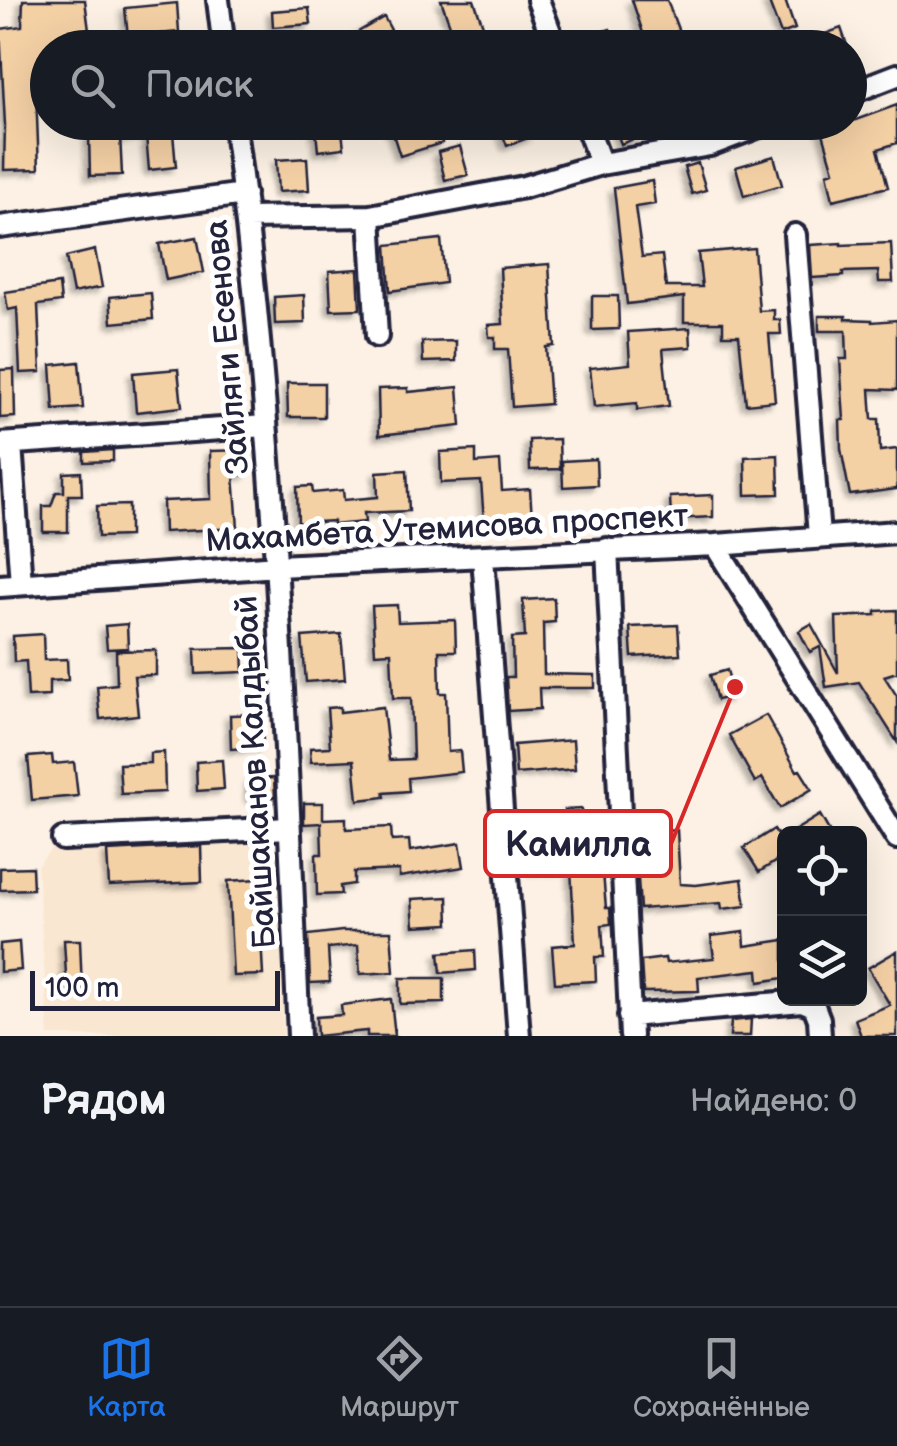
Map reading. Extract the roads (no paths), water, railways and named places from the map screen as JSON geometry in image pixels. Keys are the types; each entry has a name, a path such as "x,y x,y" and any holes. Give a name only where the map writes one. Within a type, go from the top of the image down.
{"street":[{"path":"218,0 222,30"},
{"path":"538,0 549,30"},
{"path":"867,86 897,75"},
{"name":"Зайляги Есенова","path":"236,140 248,218 276,566"},
{"path":"592,140 601,164"},
{"path":"248,218 370,216 524,187 601,164 723,140"},
{"path":"0,227 244,194"},
{"path":"370,216 377,336"},
{"path":"795,234 819,536"},
{"path":"10,585 6,444 266,426"},
{"name":"Махамбета Утемисова проспект","path":"10,585 276,566 897,532"},
{"path":"714,545 897,838"},
{"path":"607,549 630,1026 802,1000 814,1006 820,1036"},
{"path":"483,557 520,1036"},
{"name":"Байшаканов Калдыбай","path":"276,566 299,1036"},
{"path":"63,839 289,828"}],"place":[{"name":"Камилла","path":"735,687"}]}
